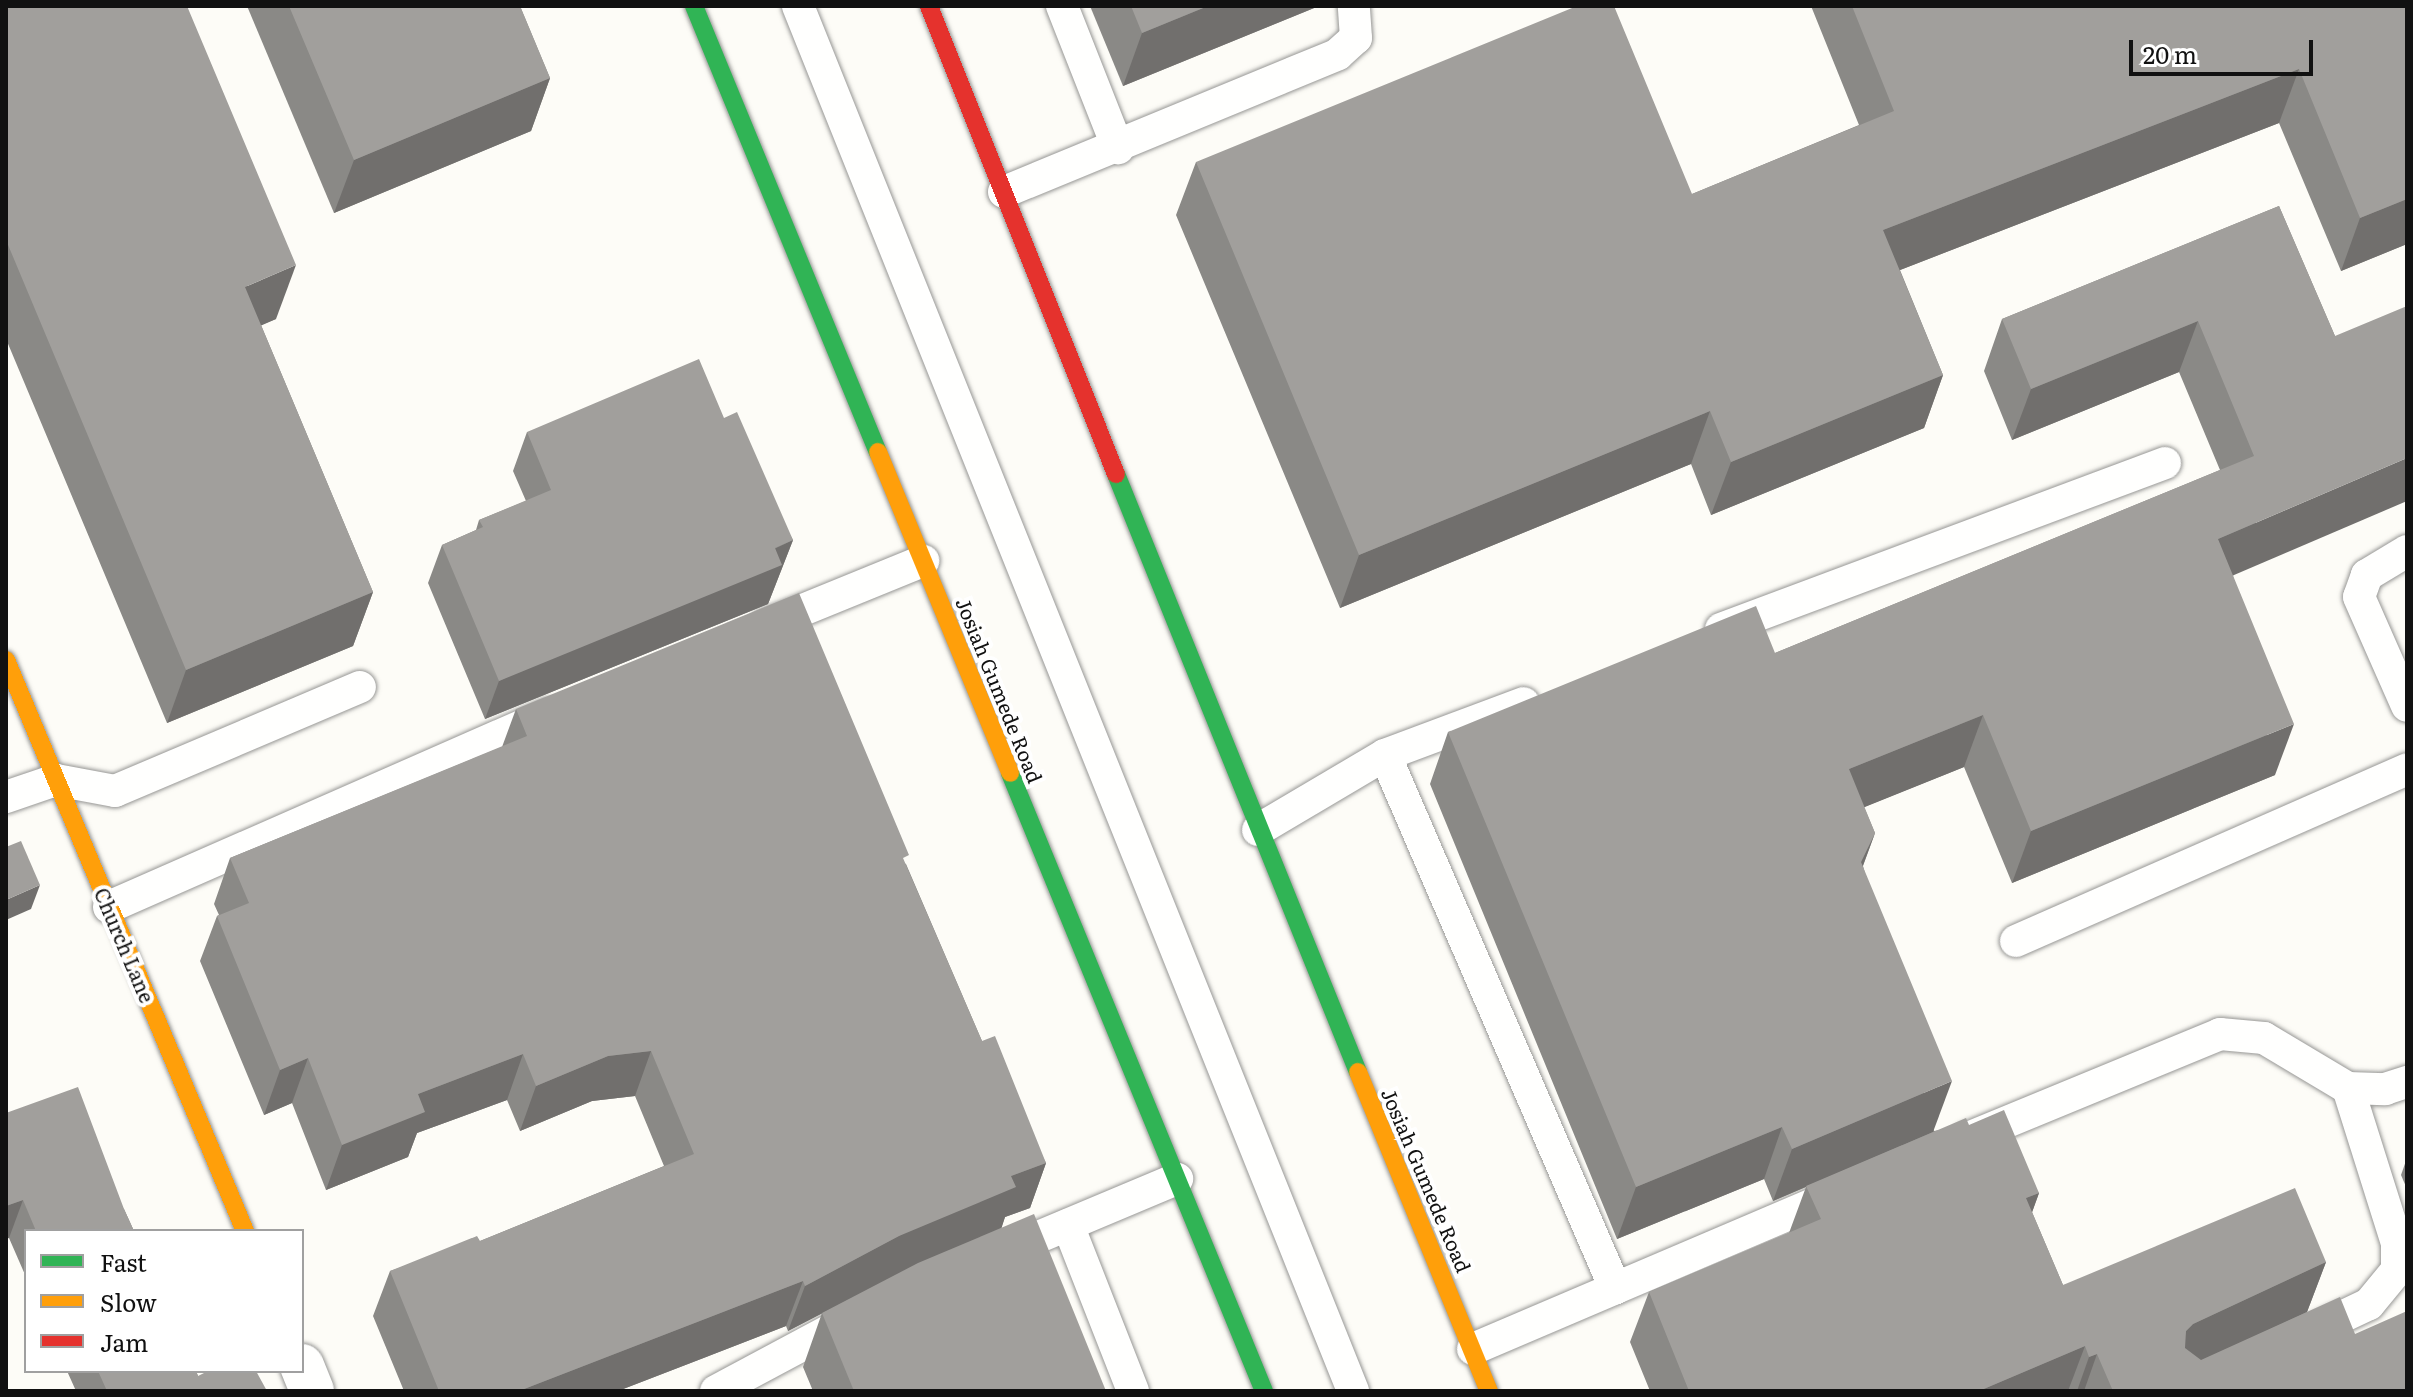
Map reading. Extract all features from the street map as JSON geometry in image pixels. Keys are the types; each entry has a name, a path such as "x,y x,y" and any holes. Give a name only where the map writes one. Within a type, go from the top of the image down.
{"main road":[{"name":"Josiah Gumede Road","path":"694,6 1177,1179 1254,1388"},
{"name":"Josiah Gumede Road","path":"929,6 1258,830 1489,1391"},
{"name":"Church Lane","path":"6,660 244,1229"}],"street":[{"path":"304,1371 312,1391"}],"lane":[{"path":"798,6 1353,1391"},
{"path":"1062,6 1118,148"},
{"path":"1004,192 1118,148 1338,54 1356,38 1354,6"},
{"path":"1694,639 2165,463"},
{"path":"2407,551 2367,575 2359,597 2407,706"},
{"path":"731,640 923,561"},
{"path":"6,797 56,780 115,791 360,687"},
{"path":"1258,830 1385,755 1546,694"},
{"path":"109,907 582,700"},
{"path":"1385,755 1615,1288"},
{"path":"2016,941 2407,769"},
{"path":"1935,1152 2220,1034 2264,1038 2348,1088 2385,1089 2407,1082"},
{"path":"2286,1344 2369,1304 2397,1270 2397,1243 2348,1088"},
{"path":"972,1265 1177,1179"},
{"path":"1473,1349 1863,1183"},
{"path":"1068,1225 1133,1391"},
{"path":"716,1391 877,1306"}],"building":[{"path":"6,6 187,6 296,265 245,287 373,592 186,670 6,240"},
{"path":"289,6 520,6 550,78 354,160"},
{"path":"1131,6 1208,6 1142,33"},
{"path":"1577,6 1614,6 1692,194 1894,111 1852,6 2407,6 2407,199 2360,218 2299,69 1883,230 1943,375 1731,462 1710,411 1359,555 1196,162"},
{"path":"2279,206 2335,336 2407,306 2407,458 2218,539 2294,724 2031,831 1983,715 1849,769 1875,833 1861,862 1952,1081 1792,1149 1782,1127 1636,1187 1448,732 1756,606 1775,653 2254,456 2198,321 2031,389 2002,319"},
{"path":"699,359 724,418 737,412 793,540 775,548 782,565 499,681 442,545 483,527 479,520 551,490 527,432"},
{"path":"799,593 909,855 903,858 982,1041 995,1036 1046,1163 1011,1176 1016,1187 899,1236 805,1286 803,1281 519,1391 439,1391 390,1271 477,1236 480,1241 694,1154 651,1051 608,1056 536,1086 523,1054 418,1094 425,1112 342,1145 308,1058 280,1070 217,916 249,903 230,858 527,736 516,709"},
{"path":"21,841 40,885 6,900 6,847"},
{"path":"78,1087 133,1229 35,1229 23,1200 6,1206 6,1113"},
{"path":"2004,1110 2039,1193 2026,1198 2063,1285 2295,1188 2326,1262 2193,1324 2186,1331 2185,1348 2201,1360 2340,1297 2355,1334 2407,1311 2407,1391 2113,1391 2097,1354 2089,1357 2085,1346 1979,1391 1689,1391 1649,1292 1821,1219 1806,1186 1966,1118 1969,1125"},
{"path":"1034,1214 1106,1391 854,1391 822,1313 918,1263"},
{"path":"99,1373 197,1373 198,1376 204,1373 257,1373 267,1391 107,1391"}],"traffic: fast":[{"path":"694,6 878,452"},
{"path":"1116,474 1358,1072"},
{"path":"1010,773 1264,1391"}],"traffic: slow":[{"path":"878,452 1010,773"},
{"path":"6,660 244,1229"},
{"path":"1358,1072 1489,1391"}],"traffic: jam":[{"path":"929,6 1116,474"}]}
